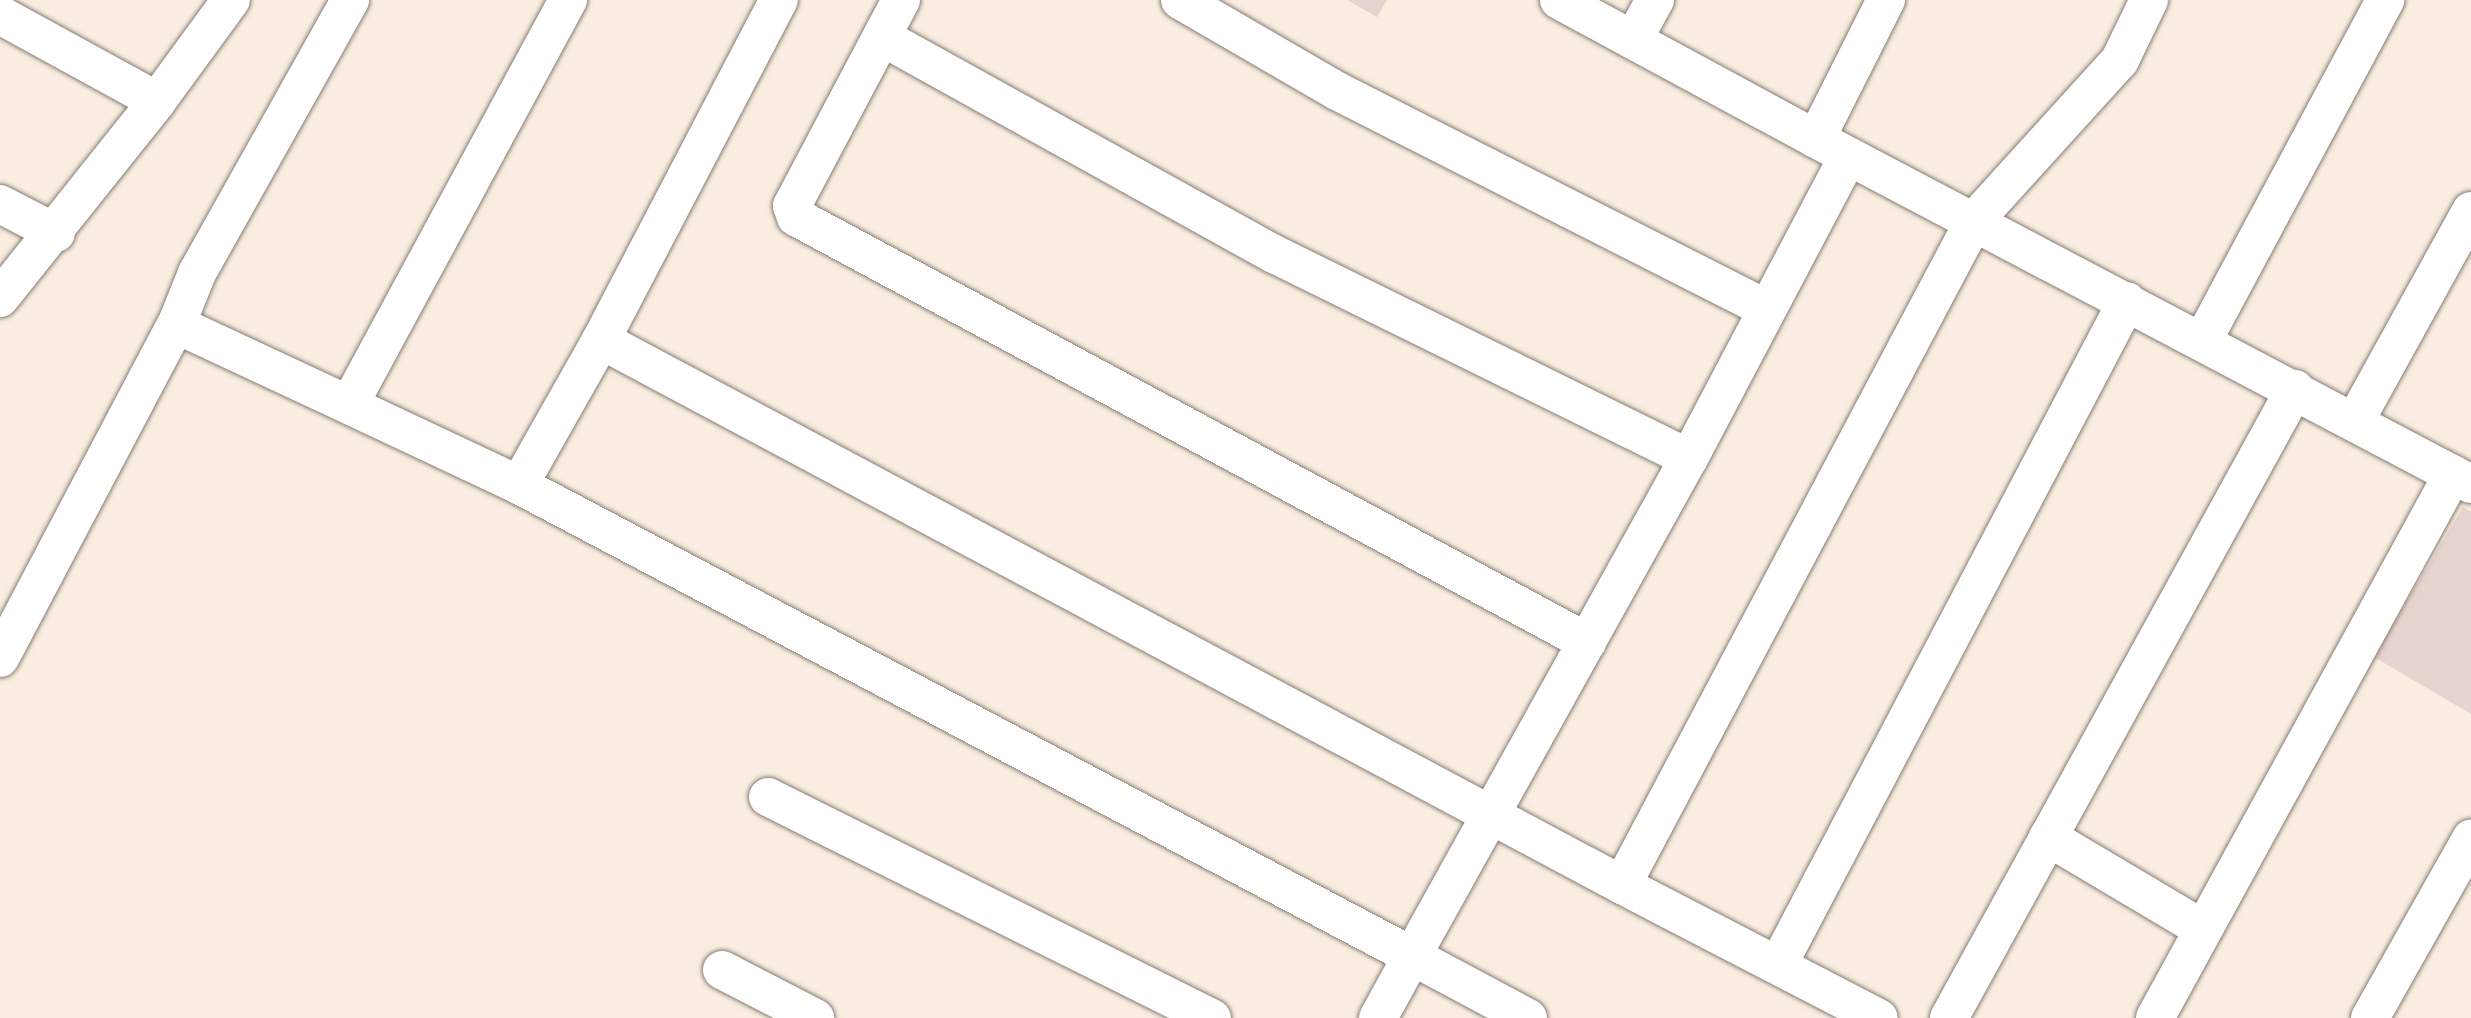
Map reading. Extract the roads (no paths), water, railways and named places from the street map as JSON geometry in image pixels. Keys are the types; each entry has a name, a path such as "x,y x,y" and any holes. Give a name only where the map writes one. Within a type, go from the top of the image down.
{"street":[{"path":"0,299 56,233 231,0"},
{"path":"0,658 178,318 197,273 350,0"},
{"path":"349,405 568,0"},
{"path":"519,485 601,340 779,0"},
{"path":"901,0 792,206 796,217 1587,642"},
{"path":"1180,0 1337,91 1766,309"},
{"path":"1559,0 1832,147 2295,388 2462,479 2201,928 2155,1018"},
{"path":"1633,40 1655,0"},
{"path":"1378,1018 1689,458 1766,309 1832,147 1886,0"},
{"path":"1622,885 1974,221 2120,60 2149,0"},
{"path":"2203,340 2385,0"},
{"path":"18,14 157,101"},
{"path":"882,37 1274,254 1689,458"},
{"path":"0,204 56,233"},
{"path":"2356,421 2471,211"},
{"path":"1778,965 2127,301"},
{"path":"178,318 182,327 519,485 1528,1018"},
{"path":"601,340 1622,885 1880,1018"},
{"path":"1949,1018 2295,388"},
{"path":"768,797 1212,1018"},
{"path":"2048,837 2201,928"},
{"path":"2370,1018 2471,839"},
{"path":"722,970 815,1018"}]}
